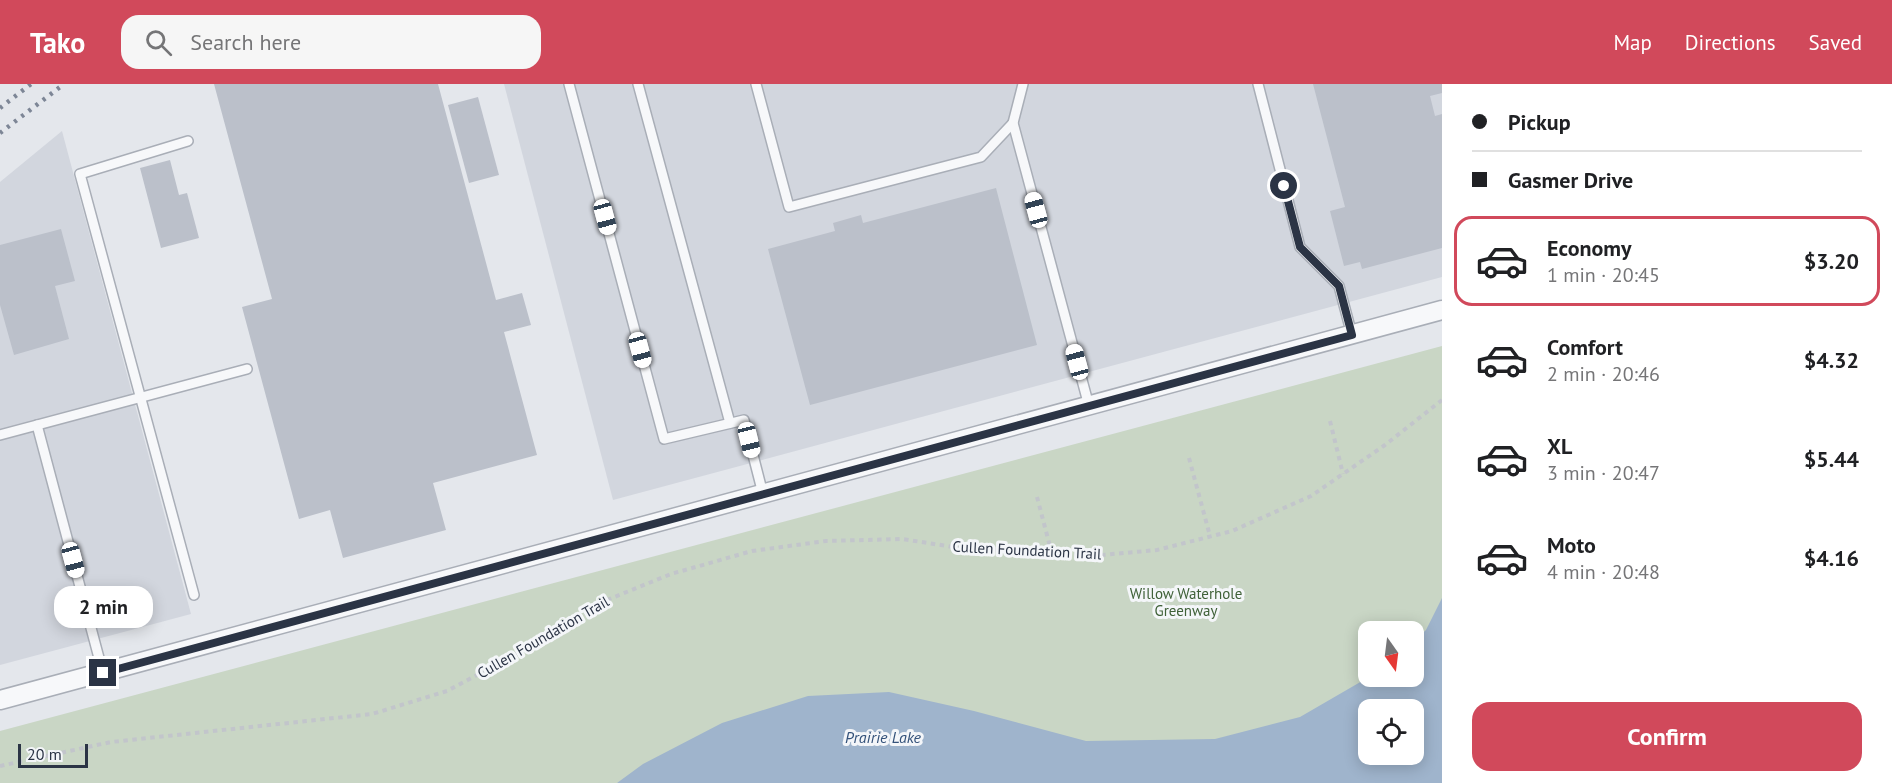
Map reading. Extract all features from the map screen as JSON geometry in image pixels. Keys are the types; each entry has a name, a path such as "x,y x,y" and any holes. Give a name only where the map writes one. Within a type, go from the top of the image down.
{"street":[{"path":"0,700 1442,310"}],"lane":[{"path":"569,84 664,439 744,420 763,494"},
{"path":"638,84 730,423"},
{"path":"756,84 789,207 981,157 1013,123 1023,84"},
{"path":"1258,84 1300,247 1339,286 1352,335"},
{"path":"1013,123 1089,406"},
{"path":"188,141 80,174 194,595"},
{"path":"1,432 37,425 247,369"},
{"path":"37,425 103,673"}],"path":[{"name":"Cullen Foundation Trail","path":"0,766 111,742 372,714 447,691 567,627 602,602 671,574 752,551 826,541 902,539 960,548 1091,556 1157,549 1232,531 1311,496 1385,445 1442,400"},
{"path":"1330,421 1343,474"},
{"path":"1189,458 1210,536"},
{"path":"1037,497 1052,554"}],"shaded area":[{"path":"504,84 1442,84 1442,277 613,500"},
{"path":"62,131 191,614 0,665 0,182"}],"green space":[{"name":"Willow Waterhole Greenway","path":"1442,346 1442,783 0,783 0,731"}],"water":[{"name":"Prairie Lake","path":"1442,598 1442,783 617,783 643,764 722,723 808,696 889,692 974,711 1086,741 1215,739 1300,717 1358,683 1358,687 1424,687 1424,632"}],"building":[{"path":"214,84 438,84 496,300 522,293 531,325 504,332 537,455 433,483 446,530 343,558 330,510 299,519 242,307 272,299"},
{"path":"1313,84 1442,84 1442,93 1430,96 1435,116 1442,114 1442,248 1362,269 1360,262 1344,266 1330,211 1345,207"},
{"path":"478,97 499,175 469,183 448,105"},
{"path":"170,160 179,195 187,193 199,238 161,248 140,168"},
{"path":"996,188 1037,345 810,405 768,249 835,231 833,223 861,215 863,223"},
{"path":"61,229 75,281 55,286 69,339 14,355 0,305 0,245"}],"railway":[{"path":"0,108 31,84"},
{"path":"0,133 64,84"}],"route":[{"path":"103,673 1352,335 1339,286 1300,247 1284,186"}]}
